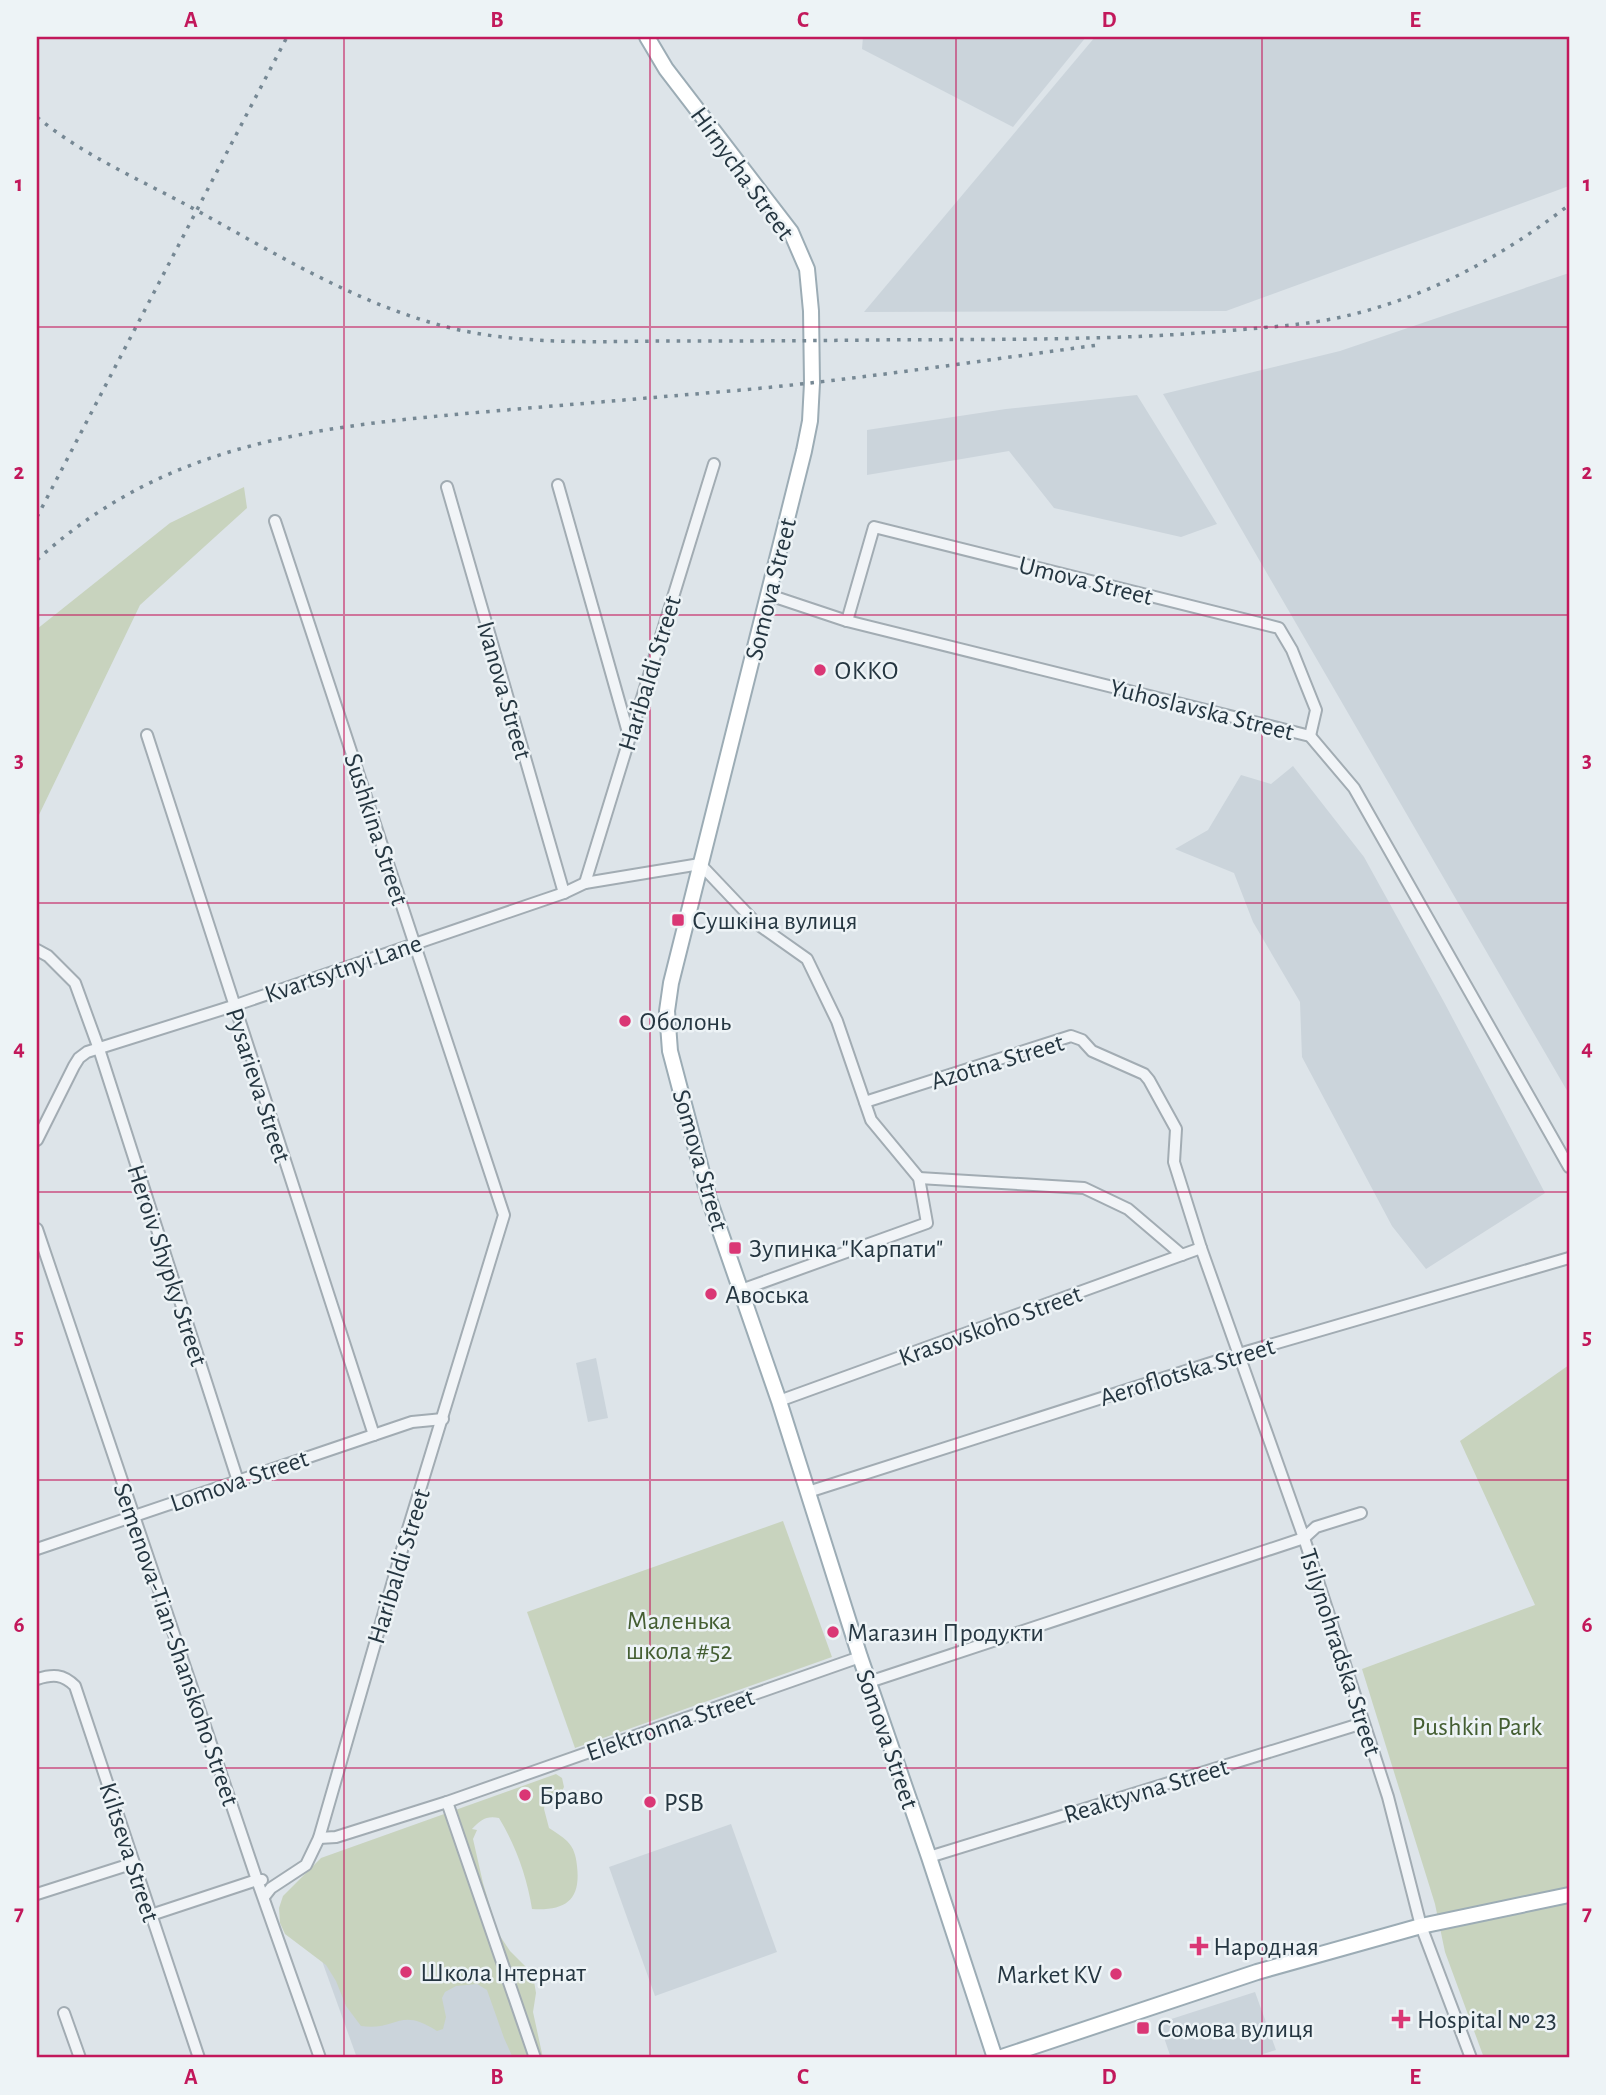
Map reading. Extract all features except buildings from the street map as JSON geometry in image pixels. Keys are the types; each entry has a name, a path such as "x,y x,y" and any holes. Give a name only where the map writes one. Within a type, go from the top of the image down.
{"main road":[{"name":"Hirnycha Street","path":"647,37 666,69 791,232 807,269 811,311 812,383 810,421 796,486"},
{"name":"Somova Street","path":"796,486 671,983 667,1011 670,1051 709,1199 779,1401 860,1657 997,2058"},
{"path":"997,2058 1257,1972 1421,1927 1569,1895"}],"street":[{"name":"Haribaldi Street","path":"585,883 714,464"},
{"path":"558,485 629,736"},
{"name":"Ivanova Street","path":"447,487 564,893"},
{"name":"Sushkina Street","path":"275,522 504,1215"},
{"name":"Umova Street","path":"846,621 874,527 1279,628 1292,650 1316,710 1310,736"},
{"name":"Yuhoslavska Street","path":"769,595 846,621 1310,736 1354,788 1569,1167"},
{"name":"Pysarieva Street","path":"146,735 374,1434"},
{"path":"700,864 756,923 807,958 837,1021 871,1120 919,1178 927,1223 741,1290"},
{"name":"Kvartsytnyi Lane","path":"37,1140 79,1058 87,1052 233,1006 564,893 585,883 700,864"},
{"name":"Heroiv Shypky Street","path":"37,950 75,983 99,1049 238,1480"},
{"name":"Azotna Street","path":"864,1102 1071,1036 1077,1037 1092,1051 1144,1074 1149,1080 1176,1129 1174,1161 1201,1248"},
{"path":"919,1178 1084,1188 1128,1209 1182,1255"},
{"name":"Haribaldi Street","path":"264,1897 278,1883 306,1865 319,1839 408,1529 504,1215"},
{"name":"Semenova-Tian-Shanskoho Street","path":"37,1228 257,1880 320,2058"},
{"name":"Krasovskoho Street","path":"779,1401 1201,1248"},
{"name":"Tsilynohradska Street","path":"1201,1248 1304,1538 1388,1797 1421,1927 1471,2058"},
{"name":"Aeroflotska Street","path":"808,1492 1239,1354 1569,1258"},
{"name":"Lomova Street","path":"37,1549 374,1434 412,1422 443,1419"},
{"path":"869,1682 1304,1538 1315,1527 1361,1513"},
{"name":"Elektronna Street","path":"319,1839 336,1837 447,1802 860,1657"},
{"name":"Kiltseva Street","path":"37,1679 57,1675 75,1686 199,2058"},
{"name":"Reaktyvna Street","path":"929,1857 1363,1723"},
{"path":"447,1802 536,2058"},
{"path":"37,1894 134,1863"},
{"path":"151,1915 257,1880 278,1883"},
{"path":"64,2013 80,2058"}],"shaded area":[{"path":"863,37 1086,37 1013,127 862,49"},
{"path":"1095,37 1569,37 1569,186 1226,311 864,312"},
{"path":"1569,273 1569,1094 1163,394 1340,351"},
{"path":"1137,395 1217,524 1181,537 1054,508 1009,451 867,475 867,430 1006,409"},
{"path":"1293,766 1364,857 1545,1193 1426,1269 1392,1226 1302,1057 1300,1002 1253,922 1234,873 1175,849 1208,830 1241,775 1271,784"},
{"path":"596,1358 608,1418 588,1422 576,1363"},
{"path":"731,1824 777,1952 655,1996 609,1867"},
{"name":"Школа Інтернат","path":"437,1835 517,2058 357,2058 295,1886"},
{"path":"1255,1992 1276,2050 1250,2058 1171,2058 1159,2023"}],"green space":[{"path":"244,487 247,508 140,605 37,819 37,629 170,523"},
{"name":"Pushkin Park","path":"1569,1365 1569,2058 1484,2058 1445,1952 1435,1904 1362,1669 1535,1605 1460,1441"},
{"name":"Маленька школа #52","path":"783,1521 832,1657 575,1748 527,1612"},
{"path":"556,1774 562,1778 564,1787 561,1793 545,1803 544,1809 549,1828 567,1841 575,1856 578,1878 569,1901 554,1908 532,1909 520,1862 499,1818 484,1819 472,1829 477,1830 473,1839 498,1933 510,1951 528,1969 534,1981 536,1993 533,2012 543,2058 513,2058 487,1990 477,1984 456,1986 445,1992 442,1998 446,2017 443,2029 437,2031 414,2020 373,2027 361,2026 346,2006 326,1965 285,1934 280,1923 279,1908 283,1896 321,1858"}],"railway":[{"path":"37,517 287,37"},
{"path":"37,117 108,164 349,291 419,319 455,329 530,340 606,342 1092,338 1181,334 1306,323 1384,306 1440,284 1494,256 1569,205"},
{"path":"37,560 88,519 140,488 195,464 251,446 309,433 431,417 787,386 1098,345"}],"place":[{"name":"ОККО","path":"820,670"},
{"name":"Сушкіна вулиця","path":"678,920"},
{"name":"Оболонь","path":"625,1021"},
{"name":"Зупинка \"Карпати\"","path":"735,1248"},
{"name":"Авоська","path":"711,1294"},
{"name":"Магазин Продукти","path":"833,1632"},
{"name":"Браво","path":"525,1795"},
{"name":"PSB","path":"650,1802"},
{"name":"Народная","path":"1199,1946"},
{"name":"Школа Інтернат","path":"406,1972"},
{"name":"Market KV","path":"1116,1974"},
{"name":"Hospital № 23","path":"1401,2019"},
{"name":"Сомова вулиця","path":"1143,2028"}]}
